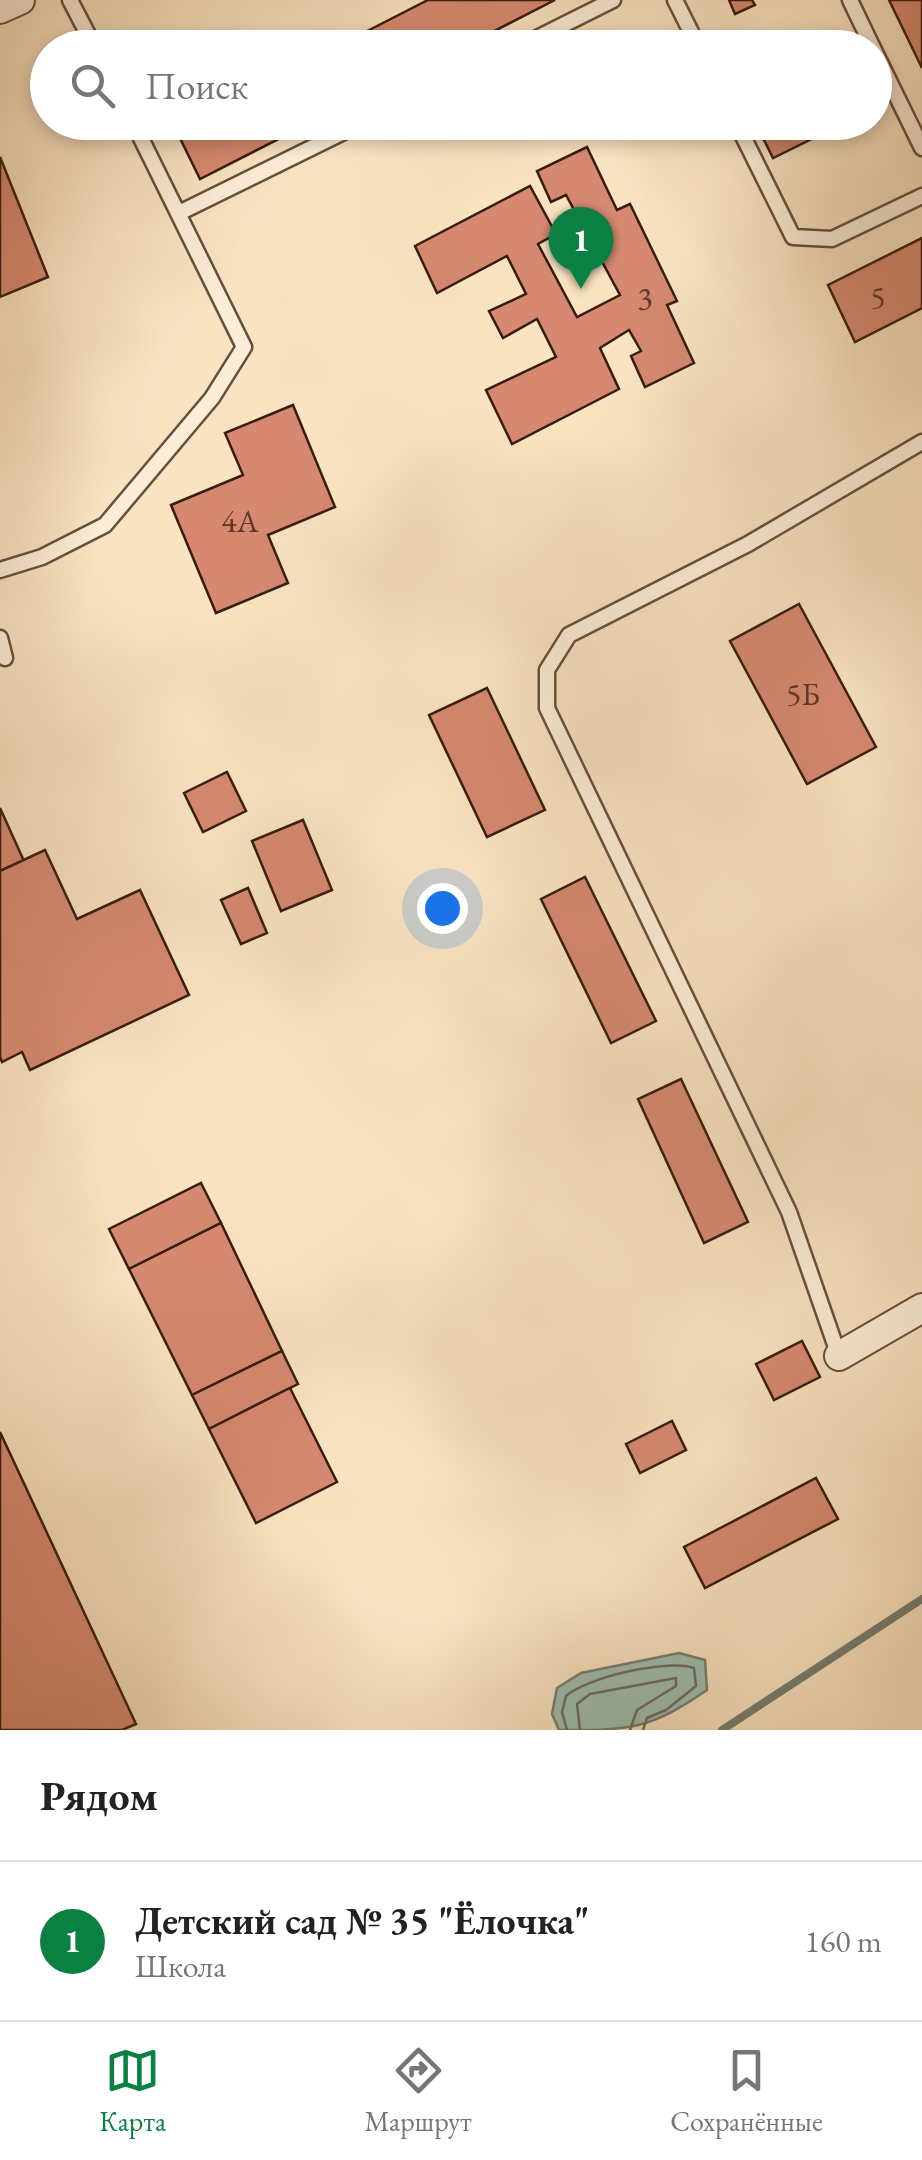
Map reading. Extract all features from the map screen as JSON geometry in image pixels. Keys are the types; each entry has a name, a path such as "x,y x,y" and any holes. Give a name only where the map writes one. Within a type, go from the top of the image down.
{"street":[{"path":"0,9 20,0"},
{"path":"839,1356 922,1308"}],"lane":[{"path":"70,0 85,30"},
{"path":"553,30 613,0"},
{"path":"675,0 689,30"},
{"path":"850,0 865,30"},
{"path":"892,86 922,148"},
{"path":"0,570 42,557 105,524 212,398 244,347 142,140"},
{"path":"179,214 328,140"},
{"path":"745,140 792,238 832,239 922,196"},
{"path":"839,1356 790,1212 547,708 547,670 569,634 748,544 922,442"},
{"path":"0,638 5,658"}],"water":[{"path":"679,1653 705,1660 707,1690 687,1703 638,1725 559,1730 552,1714 557,1688 581,1673"}],"building":[{"path":"428,0 555,0 496,30 369,30"},
{"path":"729,0 752,0 755,5 735,14"},
{"path":"889,0 922,0 922,68"},
{"path":"181,140 277,140 200,179"},
{"path":"764,140 810,140 773,158"},
{"path":"587,147 617,210 630,204 677,301 667,305 694,363 645,387 631,356 641,351 629,330 600,348 619,389 512,444 486,390 556,357 537,319 503,338 489,311 526,294 507,256 437,293 415,246 530,186 556,234 538,244 577,317 620,295 566,195 551,202 537,171"},
{"path":"0,157 48,277 0,297"},
{"path":"922,238 922,308 855,342 828,285"},
{"path":"293,405 335,507 268,535 288,583 216,613 171,505 243,475 225,433"},
{"path":"799,604 876,747 807,784 730,641"},
{"path":"487,688 545,810 487,837 429,715"},
{"path":"227,772 246,811 203,832 184,793"},
{"path":"0,808 24,861 0,871"},
{"path":"303,820 332,890 281,911 252,841"},
{"path":"45,850 77,919 140,890 189,995 30,1070 22,1052 2,1062 0,1057 0,871"},
{"path":"585,877 656,1021 611,1043 541,899"},
{"path":"248,888 267,933 241,944 221,900"},
{"path":"681,1079 748,1222 704,1243 638,1099"},
{"path":"201,1183 221,1223 129,1269 109,1229"},
{"path":"221,1223 282,1351 192,1395 129,1269"},
{"path":"802,1341 820,1377 774,1400 756,1364"},
{"path":"282,1351 298,1384 209,1429 192,1395"},
{"path":"290,1388 337,1482 256,1523 209,1429"},
{"path":"672,1421 686,1450 640,1473 626,1444"},
{"path":"0,1432 136,1724 122,1730 0,1730"},
{"path":"816,1478 838,1519 705,1588 684,1547"}],"waterway":[{"path":"722,1730 922,1599"}],"place":[{"name":"Детский сад № 35 \"Ёлочка\"","path":"581,289"}]}
